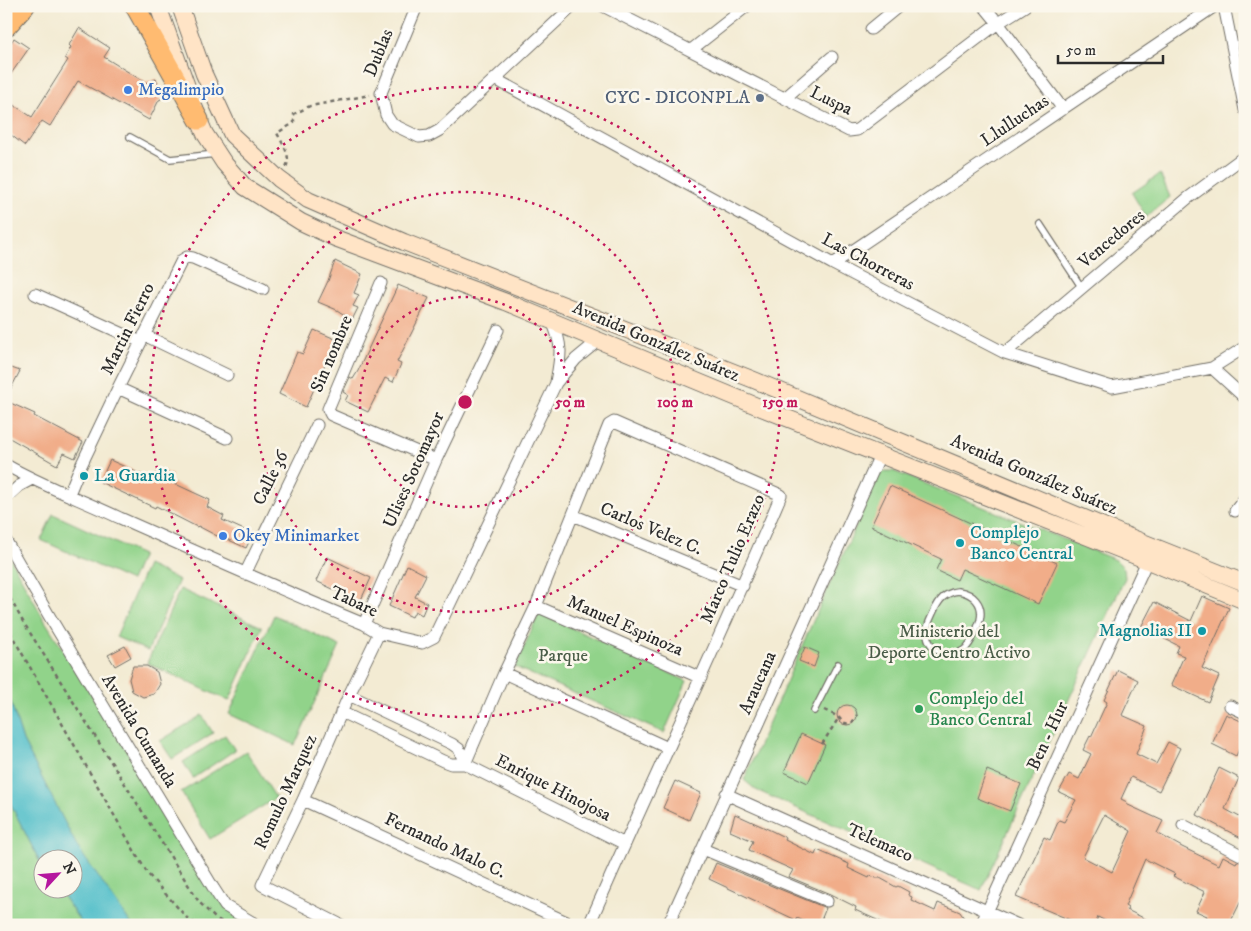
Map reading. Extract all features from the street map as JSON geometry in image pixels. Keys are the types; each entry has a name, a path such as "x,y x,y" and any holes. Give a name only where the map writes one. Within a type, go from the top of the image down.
{"main road":[{"path":"6,27 25,6"},
{"path":"135,6 199,120"},
{"name":"Avenida González Suárez","path":"158,6 199,120 205,134 218,154 245,187 302,222 335,238 552,321 750,403 1245,602"},
{"name":"Avenida González Suárez","path":"180,6 204,74 232,135 279,179 308,200 404,242 763,384 1245,583"}],"street":[{"name":"Dublas","path":"417,6 381,93 386,115 392,124 419,137 429,136 440,130 495,79"},
{"path":"495,79 573,6"},
{"name":"Luspa","path":"603,6 849,131 857,130 998,23 1025,6"},
{"path":"691,50 747,6"},
{"path":"871,29 898,6"},
{"path":"984,6 1063,109"},
{"name":"Llulluchas","path":"833,264 1215,6"},
{"path":"1224,6 1245,110"},
{"path":"784,98 832,57"},
{"name":"Las Chorreras","path":"495,79 833,264 1005,353 1112,387 1212,368 1245,347"},
{"name":"Vencedores","path":"1005,353 1188,198 1245,156"},
{"name":"Martin Fierro","path":"69,494 118,388 182,260 187,257 193,258 263,289"},
{"name":"Sin nombre","path":"380,283 328,409 331,414 436,460"},
{"path":"35,294 227,375"},
{"name":"Tabare","path":"552,321 560,339 556,384"},
{"name":"Ulises Sotomayor","path":"364,624 436,460 498,330"},
{"name":"Tabare","path":"6,465 32,479 245,574 364,624 379,633 422,643 434,637 556,384 576,359 599,340"},
{"path":"1212,368 1245,398"},
{"path":"118,388 227,438"},
{"name":"Marco Tulio Erazo","path":"465,764 504,673 536,606 609,425 614,422 781,495 701,678 624,844 589,925"},
{"name":"Calle 36","path":"245,574 317,425"},
{"name":"Araucana","path":"668,925 880,455"},
{"path":"6,498 19,486 32,479"},
{"path":"1235,511 1245,498"},
{"name":"Carlos Velez C.","path":"573,515 742,586"},
{"name":"Avenida Cumanda","path":"6,541 225,906 257,925"},
{"name":"Ben - Hur","path":"981,925 1147,562"},
{"name":"Manuel Espinoza","path":"536,606 701,678"},
{"name":"Romulo Marquez","path":"341,925 262,885 379,633"},
{"path":"504,673 668,748"},
{"name":"Enrique Hinojosa","path":"349,695 452,744 459,749 465,764"},
{"path":"1230,706 1245,713"},
{"name":"Enrique Hinojosa","path":"341,712 443,761 451,764 465,764 624,844"},
{"name":"Telemaco","path":"726,794 1018,925"},
{"name":"Fernando Malo C.","path":"303,800 572,925"},
{"path":"1182,825 1245,858"},
{"path":"703,849 827,901"}],"lane":[{"path":"130,137 170,159 218,154"},
{"path":"1040,224 1082,288"},
{"path":"958,591 972,596 980,609 979,624 970,642 966,648 951,654 944,654 931,645 927,631 931,618 944,595 958,591"},
{"path":"814,711 838,664"}],"path":[{"path":"279,179 288,164 287,151 277,133 294,123 294,114 310,106 381,93"},
{"path":"6,591 22,620 199,902 215,918 227,925"},
{"path":"6,625 147,873 187,918 197,925"},
{"path":"824,710 838,718 842,723 849,724 854,721 857,715"},
{"path":"822,744 838,718"}],"green space":[{"path":"1160,174 1170,197 1146,217 1132,193"},
{"name":"Complejo del Banco Central","path":"885,471 893,471 1116,560 1124,568 1125,578 981,890 756,790 744,780 878,477"},
{"path":"53,514 142,555 131,581 41,540"},
{"path":"6,551 45,621 225,906 257,925 132,925 82,855 82,848 77,848 23,741 6,687"},
{"path":"147,565 179,580 148,651 116,637"},
{"path":"180,589 262,627 229,701 147,663"},
{"name":"Parque","path":"539,613 687,681 664,733 515,667"},
{"path":"274,615 340,646 295,745 229,714"},
{"path":"202,715 213,733 172,759 160,741"},
{"path":"225,735 235,750 193,778 183,762"},
{"path":"246,751 276,798 210,839 181,792"},
{"path":"6,795 33,848 32,898 64,898 83,925 6,925"}],"water":[{"path":"6,687 23,741 78,848 33,848 6,795"},
{"path":"82,854 132,925 83,925 64,898 82,898"}],"building":[{"path":"79,28 110,48 104,57 146,83 156,79 165,97 159,100 149,120 78,81 50,126 42,121 25,146 6,131 6,100 32,117 68,60 65,58 71,47 69,45"},
{"path":"14,38 29,48 6,81 6,50"},
{"path":"335,261 362,274 354,293 359,295 353,306 358,308 352,320 337,310 318,302"},
{"path":"398,285 429,298 397,362 401,364 393,382 385,378 368,412 345,401 348,395 343,392 350,377 353,379 358,371"},
{"path":"314,330 340,341 330,363 326,362 306,407 279,394 297,352 303,354"},
{"path":"6,366 20,371 6,398"},
{"path":"6,401 35,414 34,416 83,442 75,458 64,453 57,465 6,436"},
{"path":"110,460 147,477 164,471 172,475 169,481 210,500 207,507 224,516 222,520 253,534 246,548 100,482"},
{"name":"Complejo Banco Central","path":"890,486 1057,563 1038,604 962,569 957,580 936,570 941,559 871,526"},
{"path":"327,557 371,578 360,602 316,581"},
{"path":"407,565 426,575 415,597 427,603 422,615 415,611 412,617 389,606"},
{"path":"1202,596 1229,608 1202,668 1219,676 1208,702 1171,685 1184,656 1176,653 1179,646 1141,627 1154,602 1191,621"},
{"path":"125,646 131,657 115,666 108,655"},
{"path":"805,647 819,653 814,667 799,661"},
{"path":"133,666 147,666 157,672 160,684 154,694 143,697 132,691 129,679"},
{"path":"1118,670 1138,680 1122,715 1147,726 1136,754 1156,764 1168,742 1180,748 1159,791 1131,777 1121,799 1127,802 1126,804 1163,821 1157,833 1182,847 1219,865 1223,856 1236,863 1237,861 1245,864 1245,893 1229,925 1204,925 1207,916 1196,911 1205,892 1145,859 1125,906 1128,908 1127,910 1158,925 1113,925 1098,917 1095,925 1082,925 1016,897 1044,837 1050,840 1059,820 1064,822 1076,800 1059,792 1069,774 1079,779 1091,754 1083,750 1107,702 1104,700","holes":["1104,815 1131,831 1112,872 1083,857"]},
{"path":"847,705 854,708 857,715 854,722 847,725 840,722 837,715 840,708"},
{"path":"1226,714 1245,723 1245,737 1236,756 1212,744"},
{"path":"801,734 825,745 808,783 784,772"},
{"path":"1219,768 1239,778 1225,809 1245,820 1245,840 1197,815"},
{"path":"987,770 1021,784 1010,811 977,798"},
{"path":"675,781 701,793 689,820 663,808"},
{"path":"735,814 786,838 785,840 815,855 817,850 849,864 848,868 869,878 870,876 880,878 896,887 898,886 909,892 908,895 912,897 911,900 935,911 938,903 960,912 964,918 961,925 888,925 855,910 856,907 830,894 789,877 793,870 749,850 753,841 730,831"},
{"path":"716,863 826,908 819,925 812,925 797,918 796,920 709,879"}],"place":[{"name":"Megalimpio","path":"128,90"},
{"name":"CYC - DICONPLA","path":"760,98"},
{"name":"La Guardia","path":"84,476"},
{"name":"Okey Minimarket","path":"223,536"},
{"name":"Complejo Banco Central","path":"960,543"},
{"name":"Magnolias II","path":"1202,631"},
{"name":"Complejo del Banco Central","path":"919,709"}],"park label":[{"name":"Ministerio del Deporte Centro Activo","path":"949,642"}]}
